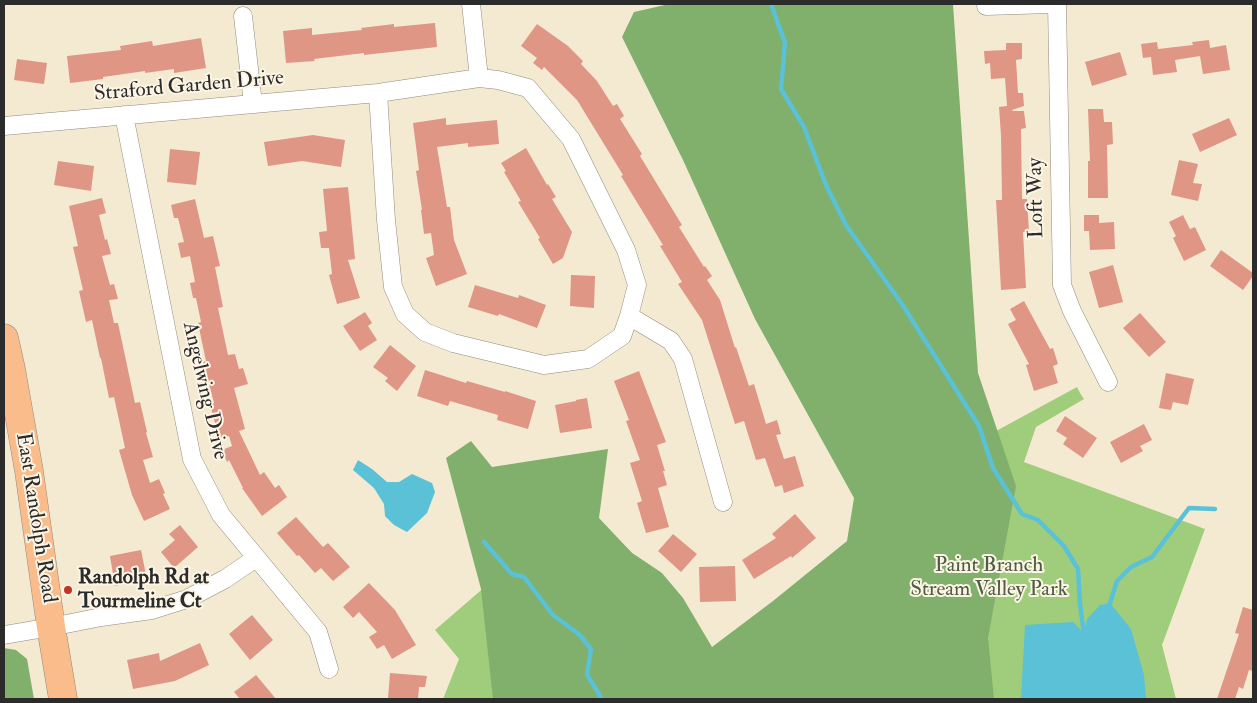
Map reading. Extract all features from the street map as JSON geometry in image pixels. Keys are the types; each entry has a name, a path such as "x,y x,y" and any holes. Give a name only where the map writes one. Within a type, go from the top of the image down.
{"main road":[{"name":"East Randolph Road","path":"4,338 29,471 63,699"}],"street":[{"path":"471,4 479,78"},
{"path":"986,6 1052,4"},
{"name":"Loft Way","path":"1057,4 1062,285 1072,311 1108,382"},
{"path":"243,16 253,104"},
{"name":"Straford Garden Drive","path":"4,126 378,93 479,78 498,80 528,88 571,139 626,250 637,285 630,316 622,336 588,358 544,365 453,343 425,332 405,314 393,287 386,220 378,93"},
{"name":"Angelwing Drive","path":"124,116 192,459 221,515 318,632 329,669"},
{"path":"630,316 671,341 683,359 723,502"},
{"path":"4,635 51,628 101,617 152,610 187,599 256,558"}],"green space":[{"path":"664,4 953,4 978,373 1016,486 988,638 994,699 493,699 481,589 446,458 471,441 492,467 608,449 599,518 632,553 662,573 683,598 712,647 847,541 854,498 755,319 683,160 622,37 634,12"},
{"name":"Paint Branch Stream Valley Park","path":"1077,387 1084,399 1036,427 1024,462 1205,529 1162,645 1176,699 443,699 459,659 435,630 582,503 632,553 660,572 685,602 702,666 974,443"},
{"path":"4,648 16,650 27,659 34,699 4,699"}],"water":[{"path":"358,460 387,482 399,482 412,474 432,483 435,492 427,513 407,532 394,525 385,516 384,504 374,488 353,470"},
{"path":"1110,603 1131,629 1144,675 1146,699 1021,699 1025,625 1073,622 1084,633 1087,619 1100,605"}],"building":[{"path":"435,23 437,47 364,55 364,53 314,59 315,61 286,63 283,31 312,28 312,35 362,30 361,28 394,24 394,27"},
{"path":"537,24 568,46 583,61 581,64 597,81 613,106 617,104 624,116 620,119 682,225 679,227 704,267 712,276 707,280 720,300 749,386 754,384 766,424 777,420 781,434 776,435 784,459 795,456 804,486 784,493 782,485 775,487 765,458 756,460 744,421 735,424 702,320 678,284 682,282 660,246 663,245 577,100 544,67 542,70 533,63 537,58 521,46"},
{"path":"201,38 206,68 174,73 174,69 145,73 145,71 70,83 67,56 121,50 120,46 152,41 153,46"},
{"path":"1209,40 1210,48 1226,45 1230,70 1203,74 1200,56 1175,60 1177,72 1153,75 1151,57 1143,58 1141,44 1157,42 1158,49 1193,45 1192,42"},
{"path":"1006,43 1022,43 1022,59 1016,60 1018,93 1023,93 1024,106 1012,110 1024,111 1026,128 1021,129 1022,199 1027,199 1029,232 1023,232 1026,288 1001,290 996,200 1002,200 999,107 1007,106 1005,78 991,79 990,63 985,64 984,51 1006,50"},
{"path":"1120,52 1127,75 1092,86 1085,62"},
{"path":"17,59 47,63 44,84 14,80"},
{"path":"1088,109 1103,109 1104,122 1112,122 1113,144 1107,145 1108,198 1088,198 1088,161 1090,161"},
{"path":"446,118 446,125 497,120 499,144 468,147 468,143 437,147 447,207 450,207 454,240 467,274 436,286 426,258 434,255 431,233 424,234 416,171 419,170 413,123"},
{"path":"1229,118 1237,135 1200,152 1192,134"},
{"path":"313,135 345,140 341,167 302,161 268,166 264,142"},
{"path":"526,148 556,197 552,199 572,232 563,258 553,264 518,202 521,201 504,172 506,171 501,163"},
{"path":"170,149 200,152 196,185 167,182"},
{"path":"1179,160 1198,164 1193,183 1202,184 1198,201 1171,195"},
{"path":"58,161 94,166 91,191 54,185"},
{"path":"348,187 355,259 348,260 360,298 337,304 329,275 332,274 329,248 321,248 319,232 327,231 323,189"},
{"path":"102,198 106,213 99,215 105,240 107,239 111,254 102,256 110,285 114,284 118,299 109,300 114,323 118,323 135,403 140,402 153,457 143,460 150,483 159,479 170,509 144,521 132,495 119,450 125,448 114,397 109,398 92,320 86,322 79,291 83,290 73,247 78,246 69,206"},
{"path":"195,199 204,238 213,236 220,266 215,267 223,307 218,308 228,355 235,354 239,369 243,368 248,384 234,388 245,429 239,431 260,475 264,472 275,488 279,485 287,497 262,516 242,488 229,460 227,462 222,450 232,446 229,436 219,438 210,404 214,403 203,362 206,361 198,323 201,322 196,298 193,298 190,283 195,282 190,256 181,258 178,243 184,242 178,218 174,218 171,205"},
{"path":"1084,215 1099,215 1099,223 1114,222 1115,249 1090,250 1089,231 1084,231"},
{"path":"1183,215 1190,229 1195,227 1206,250 1184,261 1173,238 1176,236 1169,222"},
{"path":"1221,250 1253,273 1253,276 1243,290 1210,266"},
{"path":"1113,265 1123,302 1099,308 1089,272"},
{"path":"571,275 595,276 594,308 570,306"},
{"path":"475,285 518,298 519,295 546,305 537,328 499,314 498,316 468,307"},
{"path":"1024,301 1050,349 1053,348 1058,364 1053,366 1058,383 1034,391 1026,365 1029,364 1008,324 1016,320 1010,309"},
{"path":"365,312 372,323 368,326 377,340 360,351 343,326"},
{"path":"1140,313 1166,342 1149,357 1123,328"},
{"path":"390,345 416,366 397,391 385,381 388,378 373,367"},
{"path":"425,370 536,401 528,429 497,420 498,415 450,401 448,406 417,396"},
{"path":"639,371 666,442 657,445 667,485 658,488 669,527 646,533 637,503 642,501 630,463 640,460 626,421 629,420 614,381"},
{"path":"1166,373 1194,379 1188,405 1173,402 1171,410 1159,408"},
{"path":"587,398 592,428 560,433 555,405"},
{"path":"1065,416 1097,438 1083,458 1063,444 1067,438 1056,431"},
{"path":"1144,424 1152,440 1140,446 1143,451 1121,463 1110,442"},
{"path":"795,514 816,538 792,558 791,556 754,579 742,560 776,538 772,534"},
{"path":"296,517 323,547 328,543 350,567 333,581 321,568 315,573 277,533"},
{"path":"180,525 198,547 174,568 161,552 175,540 169,534"},
{"path":"673,534 697,554 681,572 658,551"},
{"path":"141,550 147,580 115,586 110,556"},
{"path":"735,566 736,601 700,602 699,567"},
{"path":"369,583 395,610 416,645 392,659 384,645 377,649 369,637 377,632 359,612 353,618 343,607"},
{"path":"1243,607 1253,610 1253,671 1249,670 1243,689 1239,687 1235,699 1217,699 1239,634 1235,633"},
{"path":"252,615 273,640 250,660 229,634"},
{"path":"200,643 209,665 175,681 133,689 127,660 159,653 160,661"},
{"path":"390,673 427,676 425,687 419,687 418,699 388,699"},
{"path":"256,675 276,699 240,699 234,692"}],"waterway":[{"path":"771,4 785,43 781,89 804,127 826,185 846,225 902,304 979,426 993,468 1022,514 1038,520 1064,546 1078,569 1084,634"},
{"path":"1110,603 1117,581 1131,567 1152,557 1189,508 1215,509"},
{"path":"484,542 512,574 524,577 553,615 580,635 591,649 587,675 601,699"}],"place":[{"name":"Randolph Rd at Tourmeline Ct","path":"68,590"}]}
